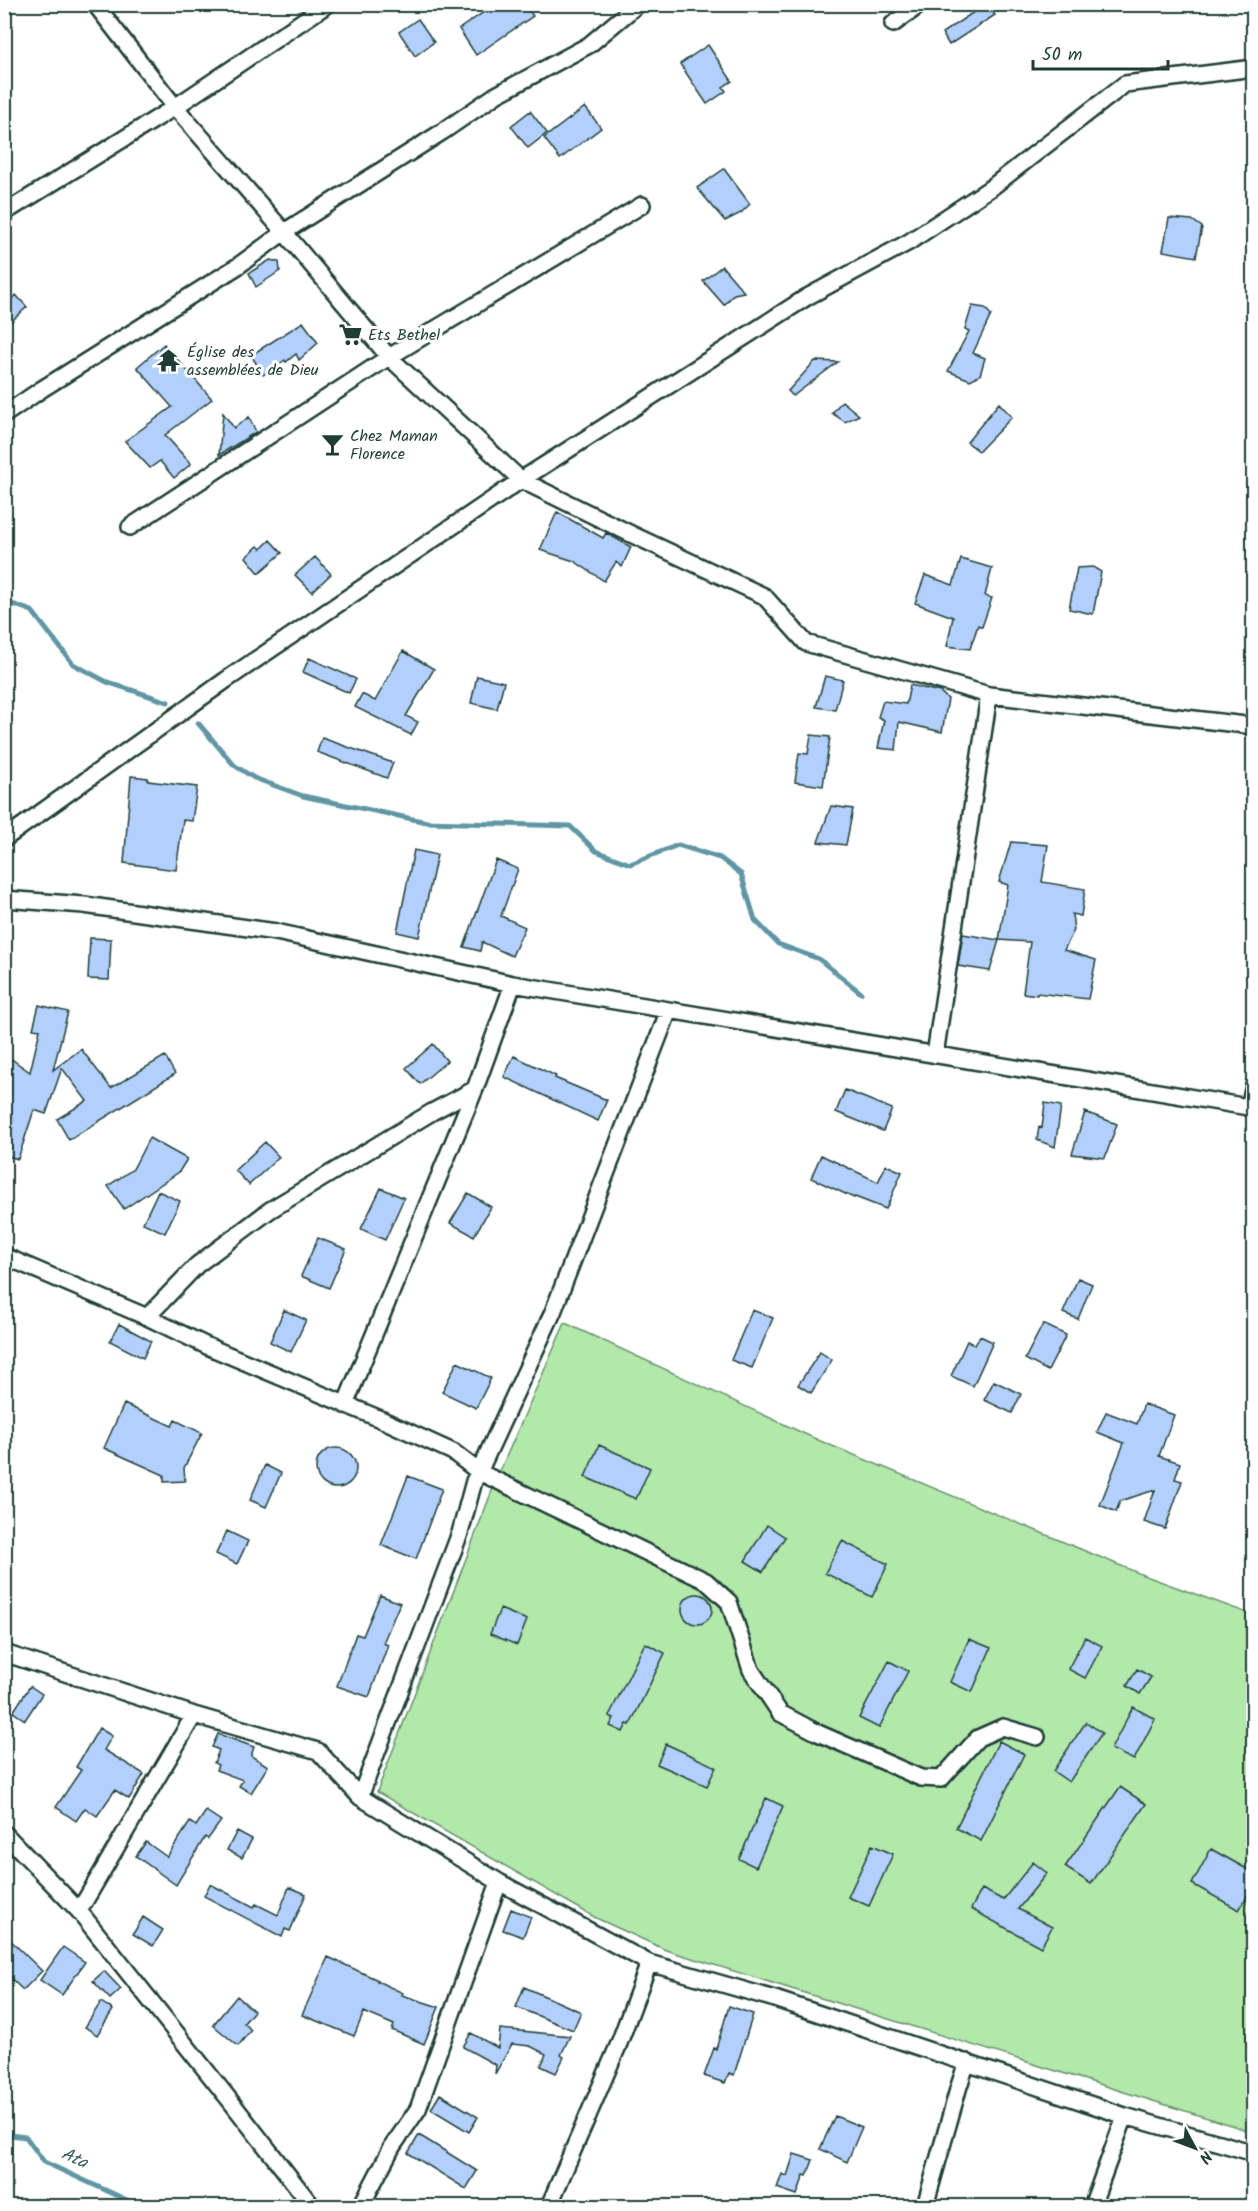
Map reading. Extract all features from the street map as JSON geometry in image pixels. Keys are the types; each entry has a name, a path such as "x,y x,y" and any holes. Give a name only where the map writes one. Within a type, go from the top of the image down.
{"street":[{"path":"95,4 175,107 389,357 521,480 633,536 764,596 806,643 989,695 1254,726"},
{"path":"4,213 175,107 328,4"},
{"path":"4,415 238,266 284,232 442,132 496,94 589,45 638,4"},
{"path":"893,24 921,4"},
{"path":"4,839 226,680 521,480 807,297 909,242 992,188 1125,84 1254,68"},
{"path":"130,527 389,357 642,205"},
{"path":"935,1055 989,695"},
{"path":"4,899 84,905 276,932 513,984 1251,1108 1254,1085"},
{"path":"345,1405 475,1089 513,984"},
{"path":"360,1797 460,1533 474,1481 553,1312 669,1010"},
{"path":"147,1317 197,1265 270,1210 422,1118 475,1089"},
{"path":"4,1256 453,1452 479,1472 705,1581 729,1602 751,1670 780,1713 818,1733 921,1778 931,1779 941,1779 978,1738 1003,1727 1037,1737"},
{"path":"4,1653 194,1715 318,1751 360,1797 498,1882 649,1963 775,1999 1125,2116 1254,2153"},
{"path":"79,1911 194,1715"},
{"path":"4,1833 79,1911 312,2206"},
{"path":"361,2206 392,2147 418,2109 498,1882"},
{"path":"549,2206 618,2046 649,1963"},
{"path":"925,2206 967,2062"},
{"path":"1092,2206 1125,2116"}],"green space":[{"path":"565,1323 818,1440 1143,1575 1253,1615 1253,2132 666,1950 596,1918 377,1792 496,1480"}],"building":[{"path":"496,4 524,4 533,16 476,55 459,29"},
{"path":"986,4 995,15 949,45 942,33"},
{"path":"418,19 434,42 415,56 399,32"},
{"path":"708,45 732,81 723,87 726,91 707,104 680,64"},
{"path":"585,107 601,128 560,159 544,138"},
{"path":"530,111 547,133 528,148 511,126"},
{"path":"724,169 750,204 741,213 725,221 697,188"},
{"path":"1169,218 1192,220 1202,227 1196,257 1163,251"},
{"path":"270,260 279,262 280,271 256,287 249,273"},
{"path":"722,266 744,292 734,294 724,305 703,281"},
{"path":"16,295 27,307 4,328 4,306"},
{"path":"972,306 985,308 991,315 973,353 985,358 980,375 970,380 948,371 969,331 965,329"},
{"path":"303,322 318,343 299,360 296,354 263,375 251,355"},
{"path":"164,344 212,399 165,435 191,464 174,478 160,461 150,468 125,441 172,407 137,367"},
{"path":"815,361 838,362 793,396 788,391"},
{"path":"842,401 859,415 845,422 832,413"},
{"path":"999,403 1012,417 979,451 967,442"},
{"path":"223,413 234,428 249,417 256,432 219,455"},
{"path":"557,512 603,538 606,533 631,547 622,567 616,562 604,581 574,561 540,550"},
{"path":"270,540 282,553 259,573 246,557 258,546 261,549"},
{"path":"315,557 331,574 312,592 295,575"},
{"path":"961,559 992,568 985,596 992,598 982,627 978,625 970,649 947,646 953,617 915,603 925,575 953,585"},
{"path":"1093,567 1101,572 1093,614 1069,609 1077,568"},
{"path":"403,651 434,669 406,716 418,722 411,735 355,707 362,694 375,701"},
{"path":"309,658 356,679 349,693 303,672"},
{"path":"477,676 504,682 497,709 471,703"},
{"path":"825,676 843,680 835,710 816,707"},
{"path":"910,685 940,692 948,699 942,732 899,722 896,750 878,748 884,720 878,717 883,701 906,704"},
{"path":"811,735 830,737 823,786 795,782 799,753 808,754"},
{"path":"322,738 393,763 387,778 317,752"},
{"path":"131,776 148,778 148,781 197,787 192,821 183,820 176,870 124,863"},
{"path":"831,806 853,809 846,845 818,842"},
{"path":"1011,842 1048,845 1042,882 1085,889 1081,916 1072,914 1074,930 1064,950 1096,960 1088,999 1023,993 1030,942 999,940 1008,885 999,882"},
{"path":"414,850 437,855 419,937 397,932"},
{"path":"496,860 518,869 501,916 525,927 512,956 482,942 480,951 464,947"},
{"path":"963,934 999,940 990,971 958,966"},
{"path":"90,938 111,939 109,980 88,979"},
{"path":"39,1005 68,1012 53,1070 81,1049 111,1088 165,1056 175,1074 69,1140 57,1119 87,1101 62,1068 46,1114 34,1110 18,1159 4,1155 4,1067 10,1058 30,1072 40,1030 33,1029"},
{"path":"433,1044 447,1061 420,1084 406,1068"},
{"path":"514,1056 556,1076 555,1078 607,1100 598,1121 504,1077"},
{"path":"845,1090 892,1109 883,1131 836,1112"},
{"path":"1045,1103 1061,1106 1055,1147 1037,1140 1039,1127 1042,1128"},
{"path":"1085,1112 1117,1124 1105,1158 1072,1154"},
{"path":"149,1138 187,1159 179,1172 124,1209 108,1186 133,1169"},
{"path":"265,1142 279,1157 249,1185 235,1170"},
{"path":"821,1155 878,1182 886,1165 902,1172 886,1209 854,1198 811,1178"},
{"path":"381,1188 404,1198 385,1240 361,1229"},
{"path":"158,1191 180,1201 165,1233 143,1223"},
{"path":"468,1193 491,1207 474,1236 450,1223"},
{"path":"318,1238 346,1249 329,1288 301,1276"},
{"path":"1078,1278 1092,1284 1078,1319 1063,1313"},
{"path":"284,1310 306,1320 291,1352 270,1342"},
{"path":"752,1310 773,1318 752,1368 731,1360"},
{"path":"119,1324 151,1341 143,1358 110,1341"},
{"path":"1043,1324 1066,1335 1048,1371 1025,1359"},
{"path":"980,1336 993,1342 973,1386 951,1376 967,1341 975,1345"},
{"path":"820,1352 832,1360 811,1393 798,1385"},
{"path":"457,1362 491,1378 476,1408 442,1392"},
{"path":"994,1381 1021,1394 1012,1413 984,1400"},
{"path":"124,1404 172,1426 175,1420 202,1433 184,1468 185,1481 164,1482 164,1475 104,1448"},
{"path":"1144,1404 1174,1415 1159,1456 1180,1463 1175,1479 1182,1481 1165,1529 1144,1522 1155,1490 1120,1501 1116,1512 1100,1505 1124,1443 1097,1432 1106,1412 1137,1424"},
{"path":"599,1445 650,1468 636,1499 585,1477"},
{"path":"336,1448 344,1449 350,1454 355,1460 355,1476 350,1482 344,1487 336,1488 328,1487 322,1482 317,1476 316,1468 317,1460 322,1454 328,1449"},
{"path":"265,1465 281,1473 266,1507 250,1500"},
{"path":"408,1476 442,1489 416,1559 381,1545"},
{"path":"767,1525 785,1537 763,1572 745,1561"},
{"path":"227,1531 248,1541 237,1564 216,1554"},
{"path":"842,1541 888,1564 872,1597 825,1573"},
{"path":"697,1594 703,1595 711,1603 711,1615 703,1623 697,1624 691,1623 683,1615 682,1609 683,1603 691,1595"},
{"path":"380,1595 400,1603 383,1643 388,1645 369,1697 337,1686 356,1634 363,1636"},
{"path":"500,1609 527,1620 517,1645 490,1634"},
{"path":"1085,1637 1102,1646 1085,1678 1068,1669"},
{"path":"969,1639 991,1648 972,1692 950,1682"},
{"path":"645,1643 665,1653 630,1725 627,1724 623,1732 610,1726 614,1718 609,1716"},
{"path":"889,1661 908,1671 879,1728 859,1718"},
{"path":"1137,1669 1151,1677 1140,1694 1127,1686"},
{"path":"30,1686 42,1694 25,1720 13,1712"},
{"path":"1133,1707 1155,1719 1134,1760 1111,1749"},
{"path":"1086,1722 1102,1733 1069,1782 1053,1771"},
{"path":"99,1728 112,1736 104,1750 144,1774 129,1799 115,1790 97,1816 85,1808 76,1821 56,1807 81,1770 76,1767"},
{"path":"218,1734 254,1747 251,1756 268,1766 251,1793 239,1786 243,1780 216,1770 218,1765 214,1763 219,1750 212,1747"},
{"path":"999,1741 1024,1754 981,1841 956,1828"},
{"path":"666,1744 716,1767 707,1786 657,1764"},
{"path":"1120,1787 1146,1804 1091,1884 1065,1867"},
{"path":"766,1798 783,1806 756,1867 739,1859"},
{"path":"206,1811 221,1821 208,1839 205,1837 176,1885 136,1856 146,1842 167,1857 190,1822 196,1826"},
{"path":"237,1831 252,1839 242,1858 227,1850"},
{"path":"872,1845 893,1854 869,1906 848,1897"},
{"path":"1211,1849 1254,1873 1254,1885 1239,1910 1192,1884"},
{"path":"1033,1862 1047,1873 1018,1909 1052,1927 1041,1947 971,1909 982,1889 1003,1900"},
{"path":"210,1884 254,1907 256,1904 278,1915 289,1887 306,1894 290,1931 285,1929 282,1937 204,1896"},
{"path":"511,1909 531,1917 523,1937 503,1930"},
{"path":"143,1917 163,1930 153,1946 133,1934"},
{"path":"4,1934 42,1971 23,1990 4,1972"},
{"path":"63,1947 85,1962 62,1995 40,1980"},
{"path":"328,1957 378,1980 403,1993 402,1995 439,2007 424,2044 392,2030 394,2025 364,2012 354,2036 302,2015"},
{"path":"104,1971 121,1989 110,1999 93,1981"},
{"path":"524,1987 581,2012 573,2030 516,2007"},
{"path":"237,1996 254,2011 244,2023 251,2030 238,2046 213,2025"},
{"path":"101,2002 113,2010 97,2035 85,2027"},
{"path":"729,2006 753,2014 734,2075 729,2073 725,2083 704,2076 714,2048 716,2049"},
{"path":"500,2029 570,2036 561,2055 564,2057 556,2073 541,2066 546,2054 530,2046 512,2044 495,2074 496,2065 463,2047 471,2033 498,2048"},
{"path":"440,2094 478,2117 469,2132 431,2109"},
{"path":"835,2116 862,2127 847,2162 820,2149"},
{"path":"419,2135 477,2171 466,2189 408,2153"},
{"path":"794,2154 813,2160 807,2176 804,2175 797,2195 777,2188 782,2174 787,2176"}],"waterway":[{"path":"4,601 32,611 73,664 107,682 168,702"},
{"path":"198,723 234,765 254,778 303,796 427,822 570,826 596,851 630,864 678,845 720,858 741,874 755,920 778,944 819,959 861,993"},
{"name":"Ata","path":"4,2132 9,2135 26,2137 44,2162 140,2206"}],"place":[{"name":"Ets Bethel","path":"350,335"},
{"name":"Église des assemblées de Dieu","path":"169,361"},
{"name":"Chez Maman Florence","path":"332,445"}]}
